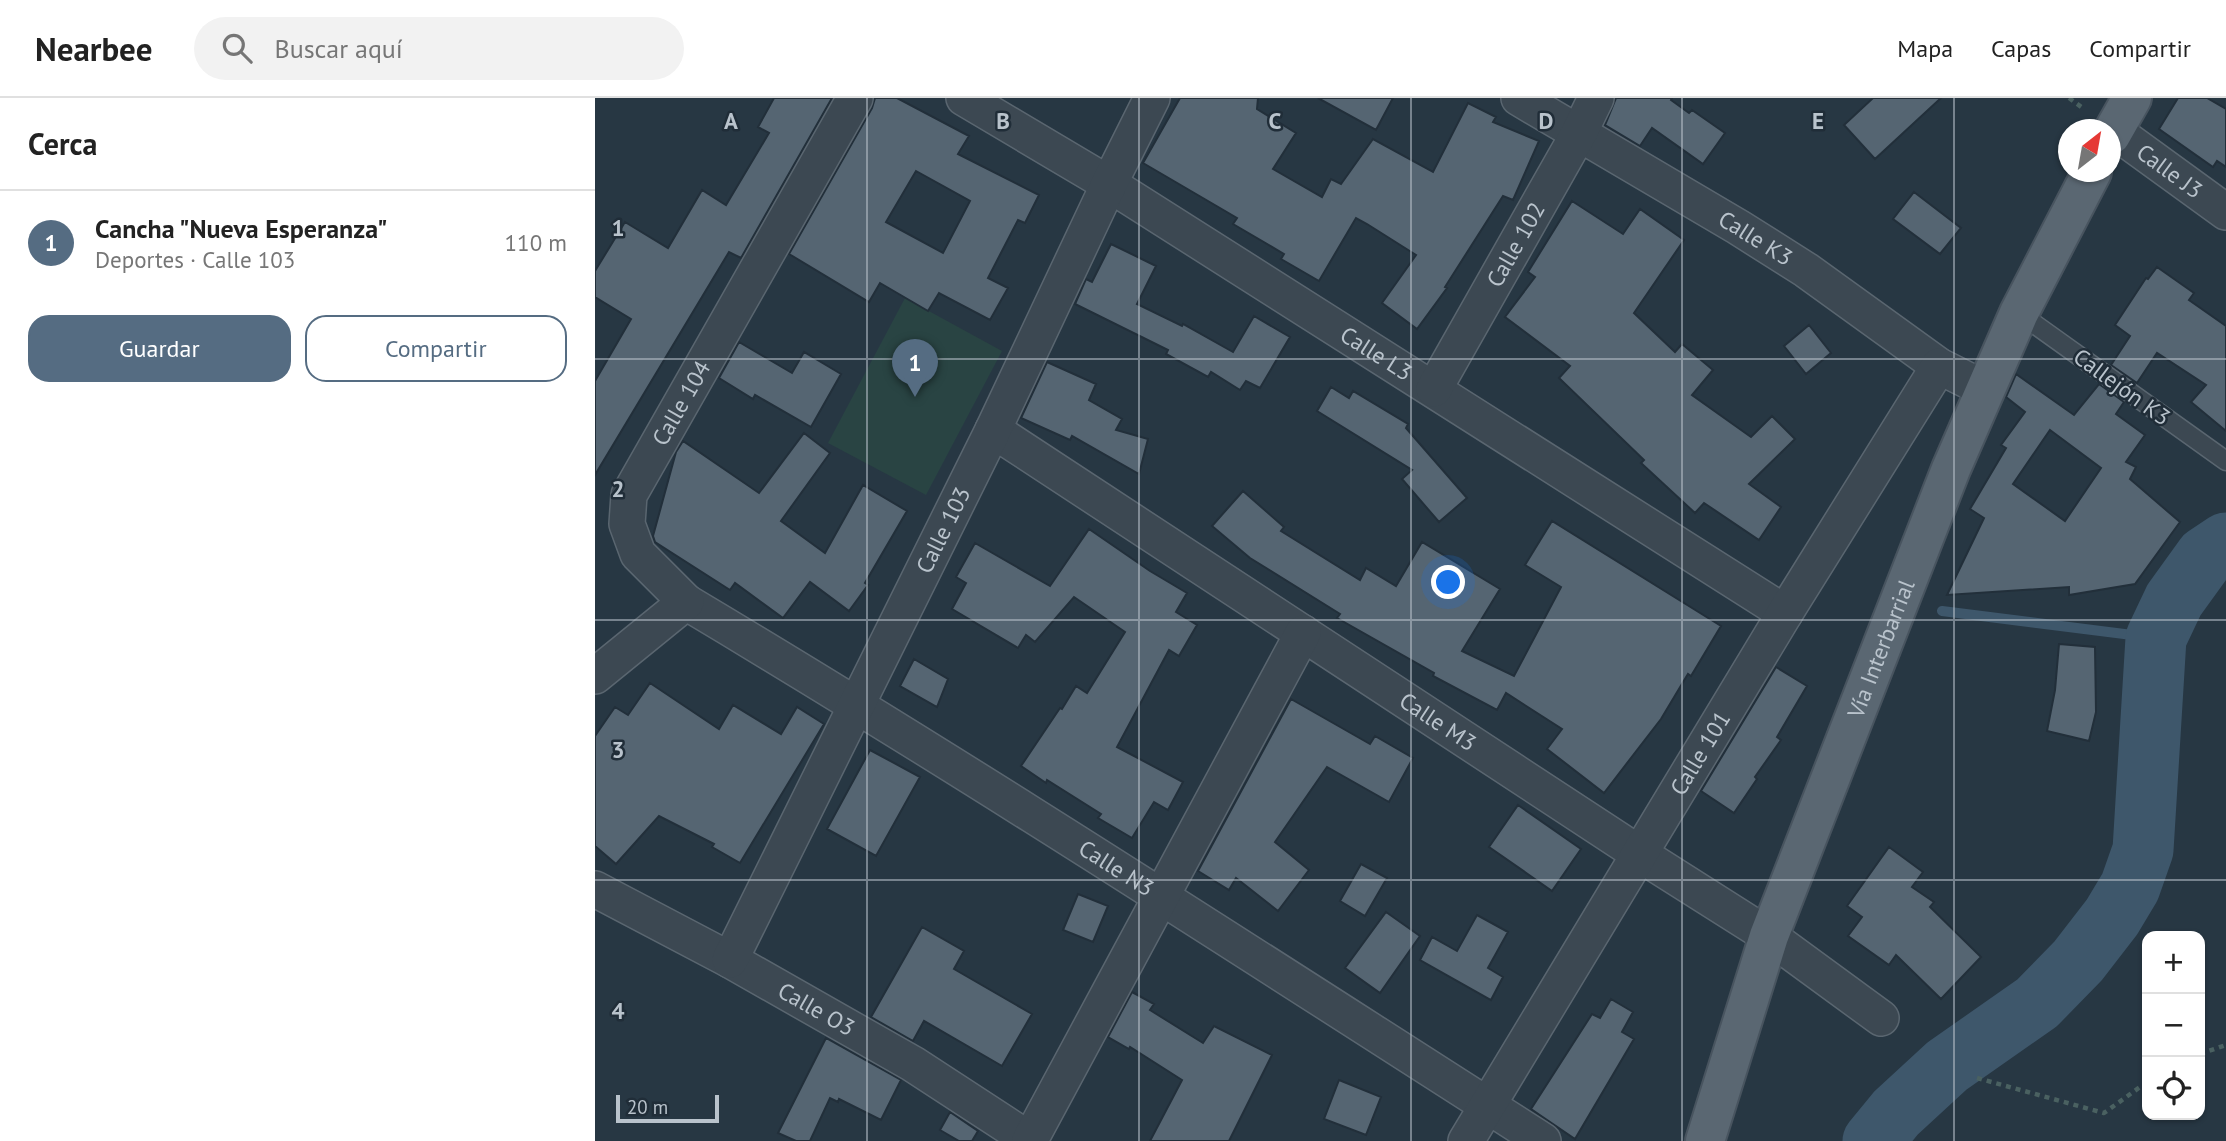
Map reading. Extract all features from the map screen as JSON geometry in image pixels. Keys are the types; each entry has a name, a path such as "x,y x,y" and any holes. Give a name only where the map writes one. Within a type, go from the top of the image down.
{"main road":[{"name":"Vía Interbarrial","path":"1705,1141 1769,936 1951,469 2019,313 2087,182"}],"street":[{"name":"Calle 104","path":"686,602 638,554 627,524 629,495 855,98"},
{"name":"Calle L3","path":"964,98 1109,184 1785,613"},
{"name":"Calle 103","path":"730,960 993,430 1152,98"},
{"name":"Calle K3","path":"1520,98 1738,227 1806,270 1939,366 1985,389"},
{"name":"Calle 102","path":"1434,389 1579,133 1596,98"},
{"name":"Calle J3","path":"2121,123 2226,212"},
{"name":"Calle 101","path":"1466,1141 1638,853 1939,366"},
{"name":"Calle M3","path":"993,430 1769,936 1881,1018"},
{"path":"595,676 686,602"},
{"name":"Calle N3","path":"686,602 858,705 1163,896 1543,1141"},
{"path":"1031,1141 1303,633"},
{"name":"Calle O3","path":"595,889 730,960 913,1064 1031,1141"}],"lane":[{"name":"Callejón K3","path":"2019,313 2226,461"}],"path":[{"path":"2205,1052 2226,1045"},
{"path":"1977,1078 2104,1113 2142,1086"}],"green space":[{"path":"905,298 1002,351 926,495 828,443"}],"building":[{"path":"774,98 832,98 741,258 729,252 595,475 595,381 631,319 595,297 595,271 625,222 668,248 702,190 726,205 769,133 758,127"},
{"path":"875,98 897,98 969,136 958,154 1039,195 1025,223 1018,220 988,278 1008,288 990,320 939,293 928,311 880,283 869,302 789,254 872,108","holes":["916,171 970,201 943,253 886,222"]},
{"path":"1180,98 1258,98 1257,109 1296,133 1273,169 1322,197 1331,179 1341,184 1373,139 1433,172 1468,103 1496,117 1493,122 1539,141 1513,200 1503,196 1445,287 1447,288 1417,329 1382,303 1416,255 1367,224 1356,218 1319,281 1281,259 1284,254 1233,224 1237,218 1143,163"},
{"path":"1318,98 1393,98 1376,130"},
{"path":"1616,98 1672,98 1671,100 1689,113 1692,110 1725,133 1703,164 1652,128 1640,146 1605,125"},
{"path":"1873,98 1941,98 1875,159 1844,125"},
{"path":"2178,98 2207,98 2226,109 2226,167 2217,161 2213,167 2159,129"},
{"path":"1914,192 1961,228 1940,254 1893,219"},
{"path":"1572,201 1623,234 1640,209 1684,240 1634,313 1675,352 1682,344 1713,370 1692,395 1751,437 1772,416 1795,439 1749,484 1781,507 1759,540 1704,503 1695,513 1641,463 1644,460 1559,378 1570,366 1505,317 1535,277 1528,272"},
{"path":"1111,244 1156,266 1137,304 1182,326 1183,324 1233,352 1254,316 1290,337 1260,388 1246,381 1240,390 1211,372 1208,377 1166,354 1168,350 1075,304 1086,279 1092,282"},
{"path":"2157,267 2194,293 2189,300 2226,326 2226,431 2191,402 2206,385 2157,353 2137,383 2111,365 2130,336 2115,325 2146,278 2148,279"},
{"path":"1809,325 1831,353 1806,374 1784,346"},
{"path":"739,342 792,373 804,352 841,374 811,427 755,395 753,399 719,378"},
{"path":"1047,362 1096,384 1089,400 1122,419 1116,430 1148,439 1139,474 1072,436 1070,440 1021,418"},
{"path":"2016,374 2074,415 2099,384 2124,402 2116,414 2145,435 2126,462 2136,467 2130,479 2180,522 2135,584 2069,595 2069,587 1947,595 1984,518 1970,509 2006,448 2001,445 2025,412 2006,397","holes":["2050,430 2101,468 2065,521 2013,484"]},
{"path":"1331,387 1349,398 1353,391 1408,424 1406,428 1467,498 1439,522 1402,479 1412,470 1317,411"},
{"path":"804,433 830,453 781,521 825,553 863,485 907,511 865,583 868,585 849,611 810,582 783,618 735,583 730,590 655,542 653,536 676,452 683,441 759,493"},
{"path":"1243,491 1284,527 1281,531 1360,580 1366,568 1396,586 1422,542 1500,589 1462,651 1514,676 1561,587 1525,565 1552,521 1721,626 1661,719 1604,793 1547,749 1562,729 1506,693 1497,710 1433,676 1434,673 1337,618 1340,614 1250,558 1212,526"},
{"path":"1089,529 1187,593 1176,612 1197,625 1179,656 1169,650 1117,747 1183,782 1168,810 1154,802 1132,838 1098,818 1101,814 1021,766 1076,686 1087,693 1125,632 1074,597 1035,642 1026,635 1018,648 952,609 966,583 956,577 975,543 1050,586"},
{"path":"2059,644 2095,647 2096,712 2089,741 2047,731 2055,690"},
{"path":"914,659 948,679 937,707 900,686"},
{"path":"1776,667 1807,686 1777,737 1781,740 1734,813 1701,791"},
{"path":"650,683 719,729 733,705 781,734 797,707 824,724 740,863 712,847 714,844 659,816 616,864 595,846 595,736 615,707 628,715"},
{"path":"1291,699 1370,744 1375,736 1413,758 1389,802 1327,767 1275,842 1309,870 1278,911 1236,878 1229,890 1198,871"},
{"path":"870,750 920,777 876,856 827,829"},
{"path":"1518,805 1581,849 1552,891 1489,847"},
{"path":"1889,847 1923,872 1912,887 1934,902 1930,907 1981,957 1941,999 1896,955 1889,965 1848,936 1862,917 1847,906"},
{"path":"1361,864 1387,878 1365,916 1340,901"},
{"path":"1078,894 1108,906 1093,942 1063,930"},
{"path":"1386,912 1420,936 1380,993 1345,968"},
{"path":"1477,915 1508,932 1488,968 1503,977 1491,1000 1420,960 1432,937 1457,951"},
{"path":"922,927 964,951 954,969 1032,1014 1002,1066 924,1021 913,1041 871,1017"},
{"path":"1132,992 1154,1004 1150,1010 1203,1043 1214,1026 1272,1055 1229,1141 1150,1141 1182,1080 1130,1047 1129,1049 1108,1037"},
{"path":"1611,999 1633,1012 1622,1032 1634,1039 1575,1139 1531,1109 1592,1014 1600,1018"},
{"path":"826,1038 901,1080 881,1120 839,1099 838,1102 830,1098 810,1141 796,1141 778,1133"},
{"path":"1339,1080 1381,1097 1366,1135 1324,1119"},
{"path":"950,1112 978,1131 972,1141 959,1141 940,1130"}],"waterway":[{"path":"1873,1141 1896,1113 1947,1066 2037,1003 2078,961 2112,917 2130,887 2143,850 2156,638 2174,600 2205,557 2226,543"},
{"path":"1942,611 2156,638"}],"place":[{"name":"Cancha \"Nueva Esperanza\"","path":"915,397"}]}
